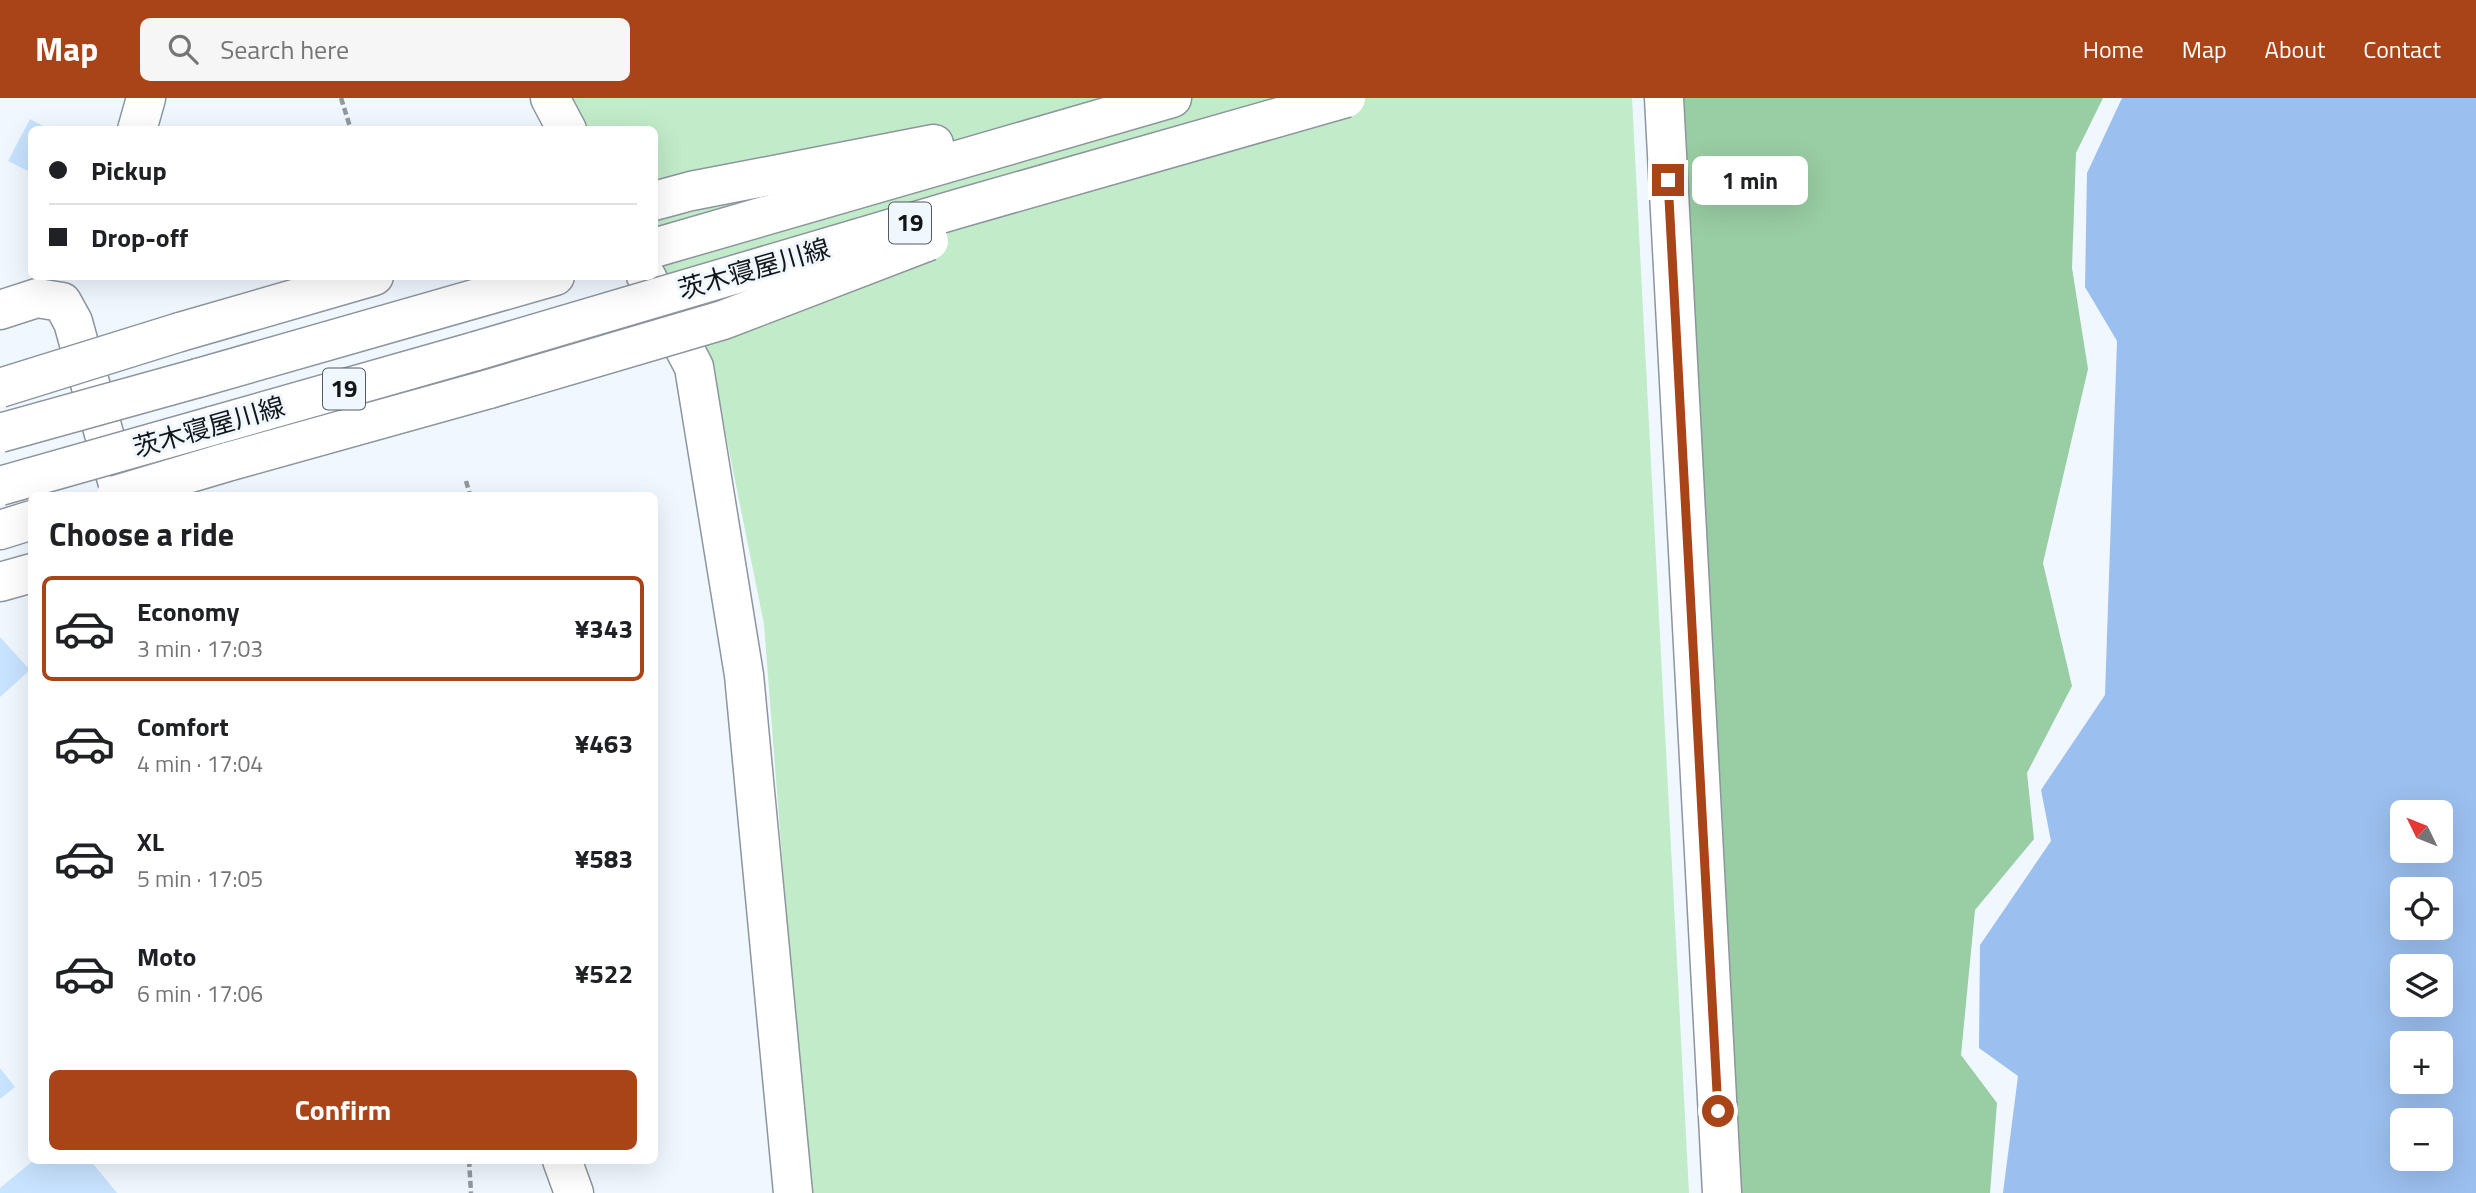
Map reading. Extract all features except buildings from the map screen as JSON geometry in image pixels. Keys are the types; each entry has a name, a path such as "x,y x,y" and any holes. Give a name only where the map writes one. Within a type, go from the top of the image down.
{"main road":[{"path":"138,126 146,98"},
{"path":"550,98 565,126"},
{"path":"658,200 691,191 1171,98"},
{"name":"茨木寝屋川線","path":"658,247 1171,98"},
{"name":"茨木寝屋川線","path":"0,486 476,351 1346,98"},
{"path":"1664,98 1722,1193"},
{"path":"126,492 723,320 1183,145"},
{"path":"0,388 360,280"},
{"name":"茨木寝屋川線","path":"0,433 541,280"},
{"path":"648,280 694,367 742,662 793,1193"},
{"path":"0,310 52,287 62,302 73,322 120,492"},
{"path":"0,530 28,521"},
{"path":"0,582 28,574"},
{"path":"563,1164 574,1193"}],"path":[{"path":"341,98 350,126"},
{"path":"466,481 469,492"},
{"path":"469,1164 471,1193"}],"green space":[{"path":"572,98 1632,98 1689,1193 808,1193 764,624 713,371 658,264 658,126 586,126"},
{"path":"1678,98 2103,98 2076,153 2072,268 2088,369 2043,563 2072,686 2027,773 2034,839 1975,910 1961,1055 1997,1103 1990,1193 1740,1193"}],"water":[{"path":"2122,98 2476,98 2476,1193 2003,1193 2018,1076 1979,1048 1980,945 2051,841 2041,790 2105,695 2117,341 2085,287 2087,173"}],"route":[{"path":"1668,180 1718,1111"}]}
